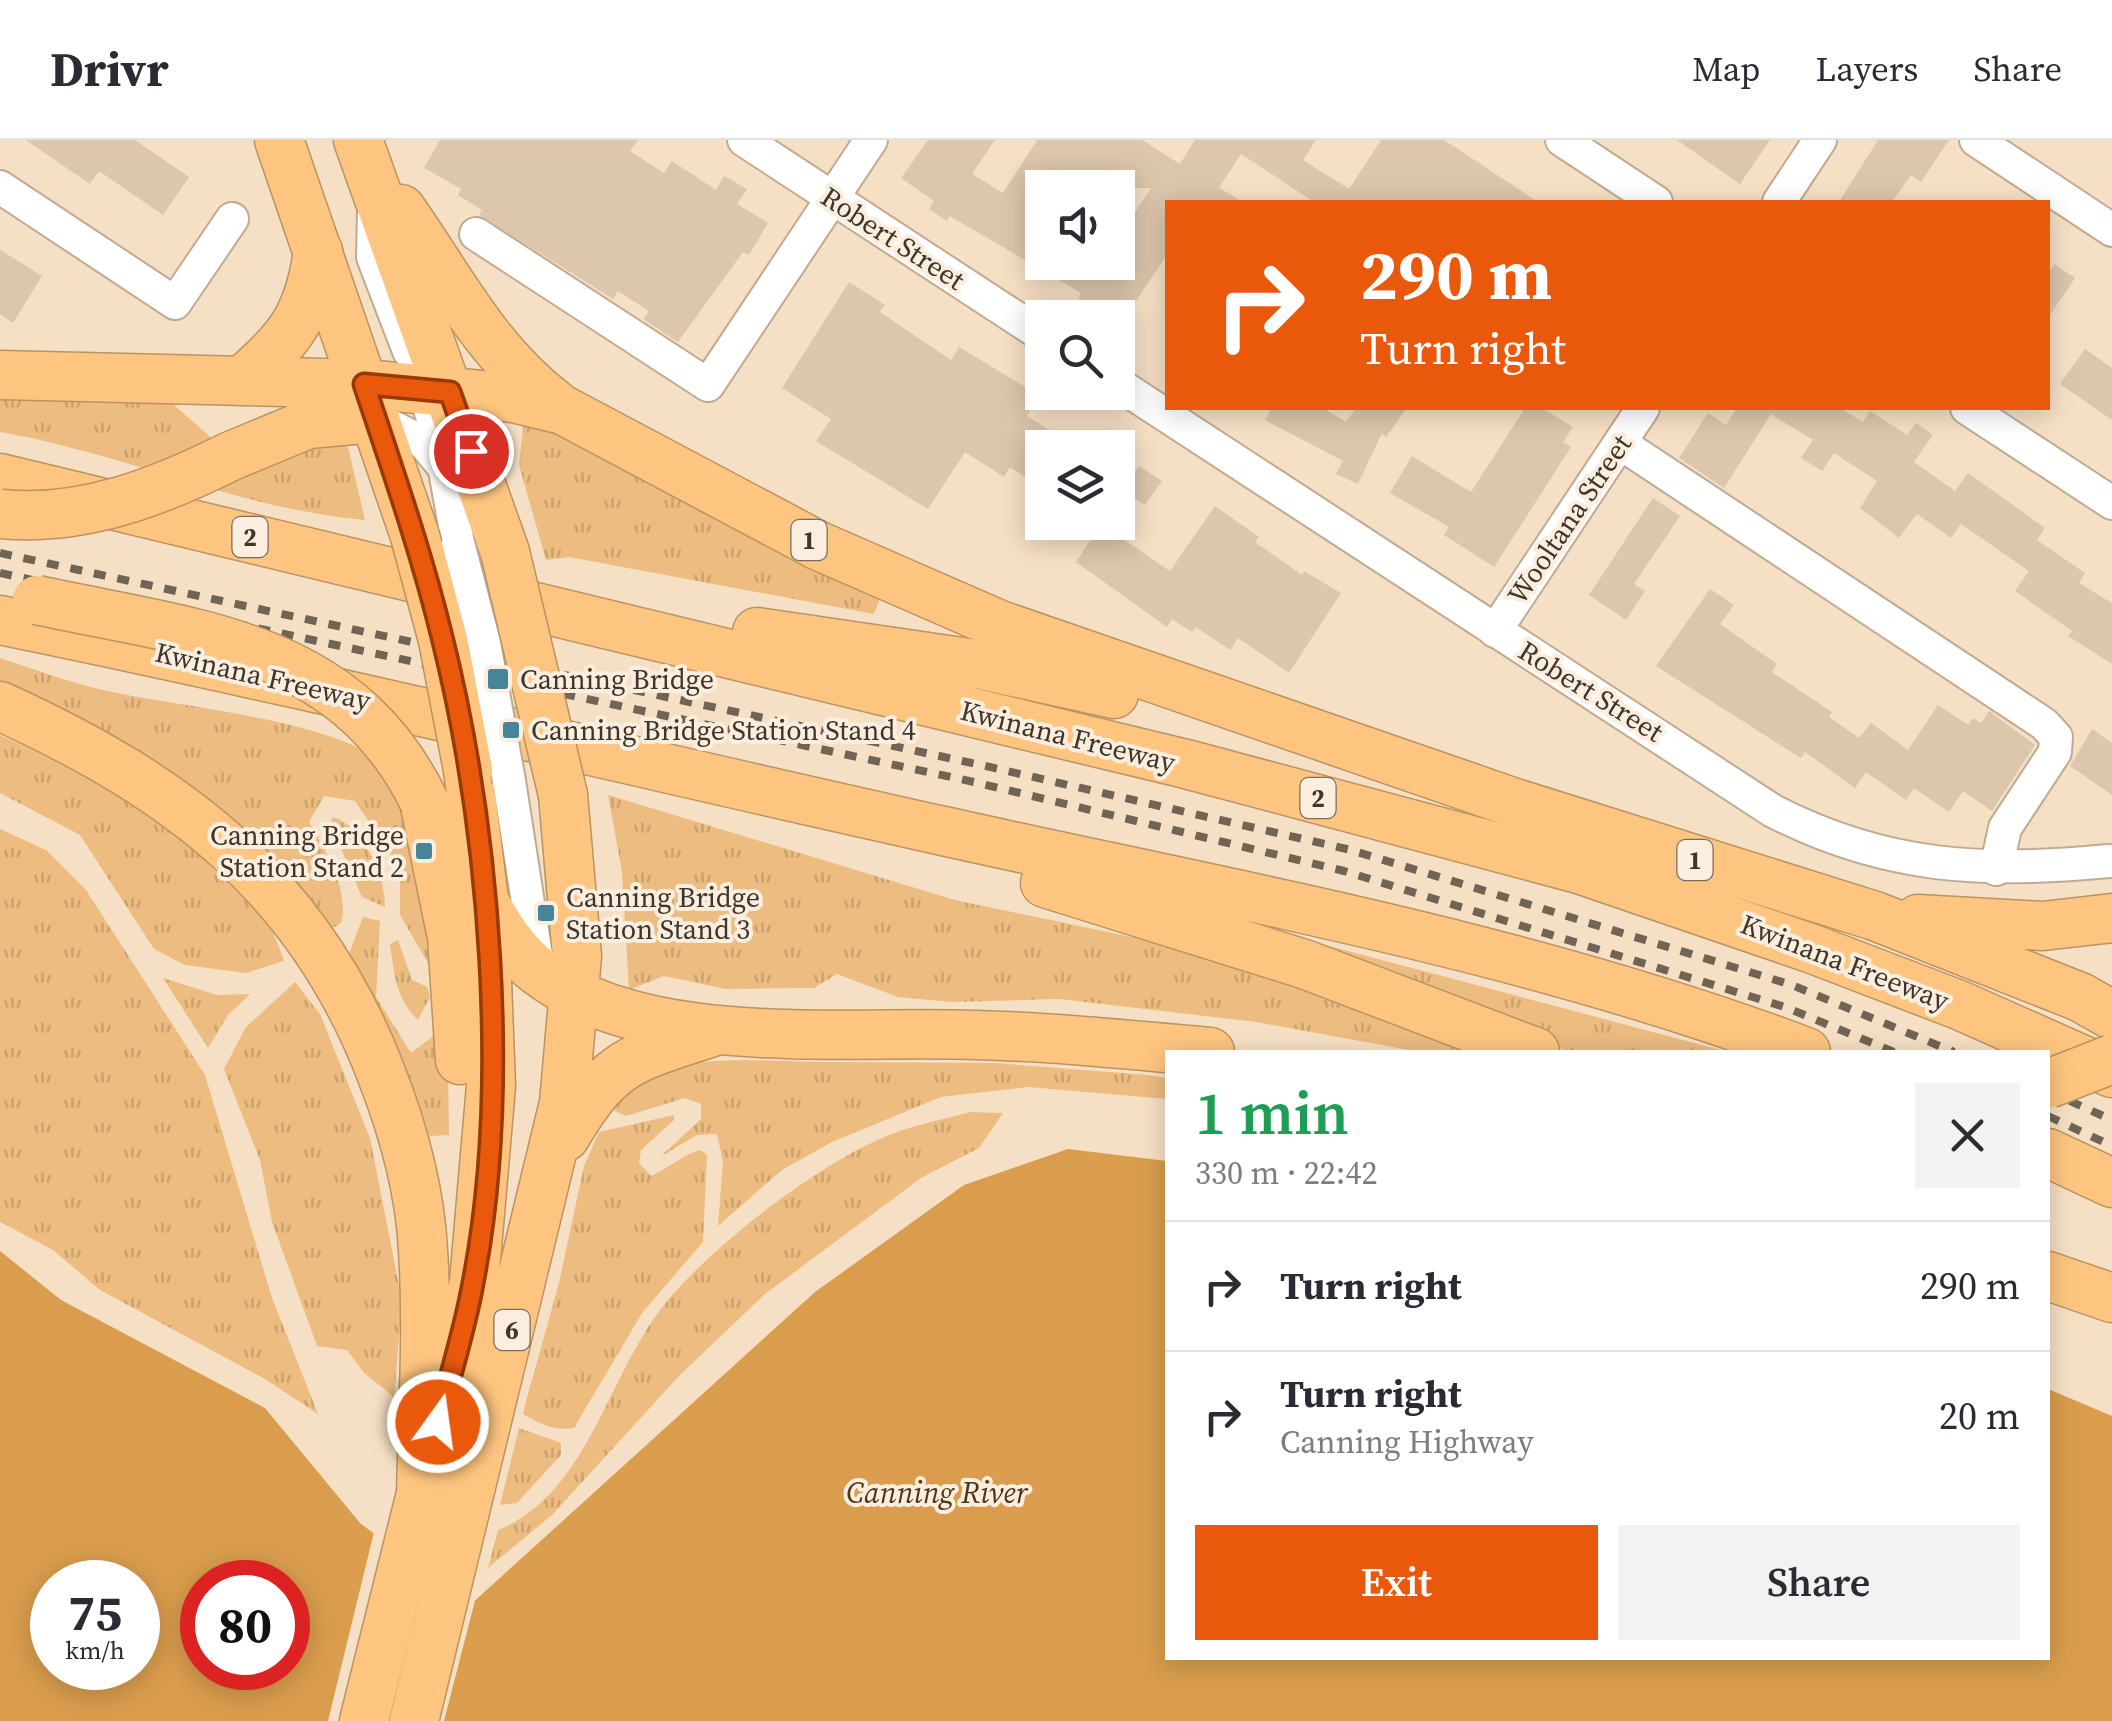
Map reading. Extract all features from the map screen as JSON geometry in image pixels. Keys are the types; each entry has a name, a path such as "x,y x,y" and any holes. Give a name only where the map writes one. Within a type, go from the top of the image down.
{"highway":[{"path":"280,140 370,401 436,540 443,640 488,775 484,901 506,940 557,983 614,1009 715,1031 975,1034 1184,1050"},
{"name":"6","path":"366,161 437,391 503,573 563,796 578,956 557,983 570,1054 555,1154 414,1721"},
{"name":"1","path":"366,161 489,343 518,376 563,410 819,546 1000,625 1515,803 1875,916 2080,997 2112,1015"},
{"path":"242,380 277,351 300,320 312,292 318,250"},
{"path":"0,375 242,380 370,401"},
{"path":"0,514 26,516 98,508 176,483 231,456 370,401 437,391 530,400 563,410"},
{"name":"Kwinana Freeway","path":"0,478 503,573 1186,764 1579,869 1810,948 1959,1005 2112,1073"},
{"path":"503,573 1101,690 1515,803"},
{"path":"12,604 257,649 308,672 356,706 381,732 424,801 452,937 461,1080 486,1165"},
{"name":"Kwinana Freeway","path":"12,604 200,661 663,769 1517,959 1638,993 1800,1050"},
{"path":"0,706 130,773 211,829 292,912 337,978 394,1106 412,1174 424,1247 420,1492"},
{"path":"663,769 1212,932 1530,1050"},
{"name":"6","path":"364,1721 474,1282 491,1086 484,901"},
{"path":"1875,916 2043,926 2112,918"},
{"path":"555,1154 594,1090 610,1073 648,1053 715,1031"},
{"path":"2050,1083 2112,1060"},
{"path":"2050,1154 2112,1183"},
{"path":"2050,1277 2112,1298"}],"street":[{"name":"Robert Street","path":"744,140 1025,324"},
{"path":"476,234 708,386 871,140"},
{"path":"1562,140 1653,200"},
{"path":"1780,200 1820,140"},
{"path":"1976,140 2112,230"},
{"path":"0,188 175,302 232,219"},
{"path":"436,540 446,471 437,391"},
{"name":"Robert Street","path":"1135,395 1774,810 1821,836 1903,860 1996,869 2108,861"},
{"path":"370,401 424,443 446,471"},
{"name":"Wooltana Street","path":"1495,630 1642,410"},
{"path":"1970,410 2112,502"},
{"path":"1620,442 2044,724 2056,737 2055,752 2006,828 1996,869"},
{"path":"488,775 557,983"}],"green space":[{"path":"0,400 173,404 215,441 335,435 348,447 365,520 272,505 91,453 0,432"},
{"path":"524,419 573,436 883,591 874,614 569,557 546,560 519,465"},
{"path":"0,658 103,690 292,725 361,749 383,764 398,796 412,848 430,942 428,963 400,915 400,868 355,801 324,796 309,822 334,871 342,898 341,923 325,933 0,686"},
{"path":"0,735 118,786 179,827 243,888 274,935 284,961 246,973 185,965 154,949 80,835 0,793"},
{"path":"608,795 955,900 1222,956 1480,1050 1409,1050 1256,1022 1060,999 951,1002 898,997 837,974 814,988 726,989 664,976 629,990 622,872"},
{"path":"333,817 354,831 371,854 385,907 362,897 330,823"},
{"path":"0,829 46,850 86,890 205,1075 272,1298 318,1414 265,1379 100,1290 53,1250 0,1222"},
{"path":"363,917 380,921 376,997 411,1053 432,1037 447,998 449,1135 431,1136 416,1128 347,959"},
{"path":"398,940 412,980 427,987 430,997 418,1020 397,985 390,944"},
{"path":"1318,943 1720,1050 1566,1050 1317,959"},
{"path":"163,978 217,995 250,994 228,1015 208,1048"},
{"path":"295,982 320,1014 370,1138 402,1301 394,1397 364,1373 347,1350 317,1346 272,1222 260,1160 224,1069 246,1027"},
{"path":"735,1060 995,1063 1148,1075 1165,1078 1165,1099 1028,1087 941,1097 832,1142 782,1170 718,1226 723,1162 717,1134 697,1135 660,1157 701,1119 701,1104 685,1098 626,1116 609,1108 623,1088 645,1075 672,1066"},
{"path":"970,1112 1003,1113 979,1148 921,1178 765,1294 679,1376 552,1515 488,1568 498,1530 528,1513 574,1463 642,1337 661,1309 705,1261 794,1189 855,1152 903,1130"},
{"path":"674,1115 674,1120 641,1150 639,1163 651,1176 694,1152 700,1150 707,1155 703,1242 642,1313 574,1428 541,1424 523,1414 559,1283 584,1166 599,1132"},
{"path":"519,1428 561,1443 561,1455 517,1503 500,1505"}],"water":[{"name":"Canning River","path":"1068,1149 1165,1161 1165,1660 2050,1660 2050,1390 2112,1416 2112,1721 0,1721 0,1251 61,1300 265,1408 360,1523 469,1606 815,1292 964,1185"}],"pier":[{"path":"375,1528 469,1600 477,1593 444,1721 328,1721"}],"building":[{"path":"26,140 135,140 189,177 163,215 99,171 90,184"},
{"path":"440,140 638,140 630,151 664,173 672,161 716,190 724,176 747,189 737,204 768,223 749,255 743,252 678,342 643,319 649,311 618,291 613,299 479,215 482,210 458,195 461,189 424,168"},
{"path":"928,140 995,140 972,174 1003,193 1037,140 1142,140 1180,164 1195,140 1316,140 1303,160 1349,189 1381,140 1444,140 1535,200 1311,200 1241,154 1219,188 1240,200 1165,200 1165,258 1135,302 1081,300 1081,293 1059,280 1135,280 1135,212 1151,188 1135,188 1135,170 1025,170 1025,260 950,216 947,221 929,209 934,201 901,178"},
{"path":"1677,140 1770,140 1740,184"},
{"path":"1878,140 1949,140 1921,182 1911,175 1893,200 1840,200"},
{"path":"0,250 42,276 13,323 0,314"},
{"path":"2054,264 2075,278 2050,315 2050,271"},
{"path":"849,282 885,305 880,312 951,360 959,347 1025,387 1025,410 1031,410 1027,416 1049,430 1025,430 1025,477 1010,467 1004,477 965,452 928,509 816,441 831,419 782,388"},
{"path":"2085,349 2112,368 2112,420 2060,384"},
{"path":"1271,410 1326,410 1346,422 1355,410 1406,410 1386,437 1382,433 1358,484 1336,474 1343,461 1265,420"},
{"path":"1524,410 1545,410 1573,427 1563,442 1571,447 1494,567 1444,535 1449,527 1390,493 1412,456 1471,492"},
{"path":"1736,410 1843,410 1863,422 1870,411 1907,435 1916,423 1933,435 1914,462 1955,491 1968,473 1988,487 2045,528 2037,540 2085,573 2079,583 2112,603 2112,664 2068,636 2072,631 2015,591 2029,571 1961,524 1951,538 1917,514 1899,538 1860,508 1877,481 1834,453 1822,471 1801,458 1813,440 1771,414 1724,488 1679,458 1708,413 1726,425"},
{"path":"1139,466 1162,481 1145,505 1135,498 1135,472"},
{"path":"1653,498 1680,516 1634,584 1645,591 1626,620 1589,595"},
{"path":"1215,506 1259,537 1255,542 1302,575 1304,571 1341,593 1289,673 1238,638 1230,650 1196,627 1192,632 1172,619 1167,627 1076,562 1090,540 1124,540 1170,571"},
{"path":"1710,589 1734,605 1720,624 1777,664 1772,672 1832,712 1829,717 1859,738 1871,723 1908,750 1938,705 1968,725 1973,718 1981,723 1989,711 2035,745 1992,811 1963,791 1949,812 1914,788 1906,800 1866,772 1855,788 1805,752 1801,758 1656,666"},
{"path":"2092,729 2112,743 2112,795 2070,766"}],"railway":[{"path":"0,553 981,765 1351,850 1792,985 1949,1050"},
{"path":"0,573 974,782 1344,871 1785,1007 1889,1050"},
{"path":"2050,1092 2112,1120"},
{"path":"2050,1117 2112,1146"}],"place":[{"name":"Canning Bridge","path":"498,679"},
{"name":"Canning Bridge Station Stand 4","path":"511,730"},
{"name":"Canning Bridge Station Stand 2","path":"424,851"},
{"name":"Canning Bridge Station Stand 3","path":"546,913"}],"route":[{"path":"438,1422 474,1282 486,1165 491,1086 484,901 468,770 443,640 415,536 364,384 450,392 471,451"}]}
